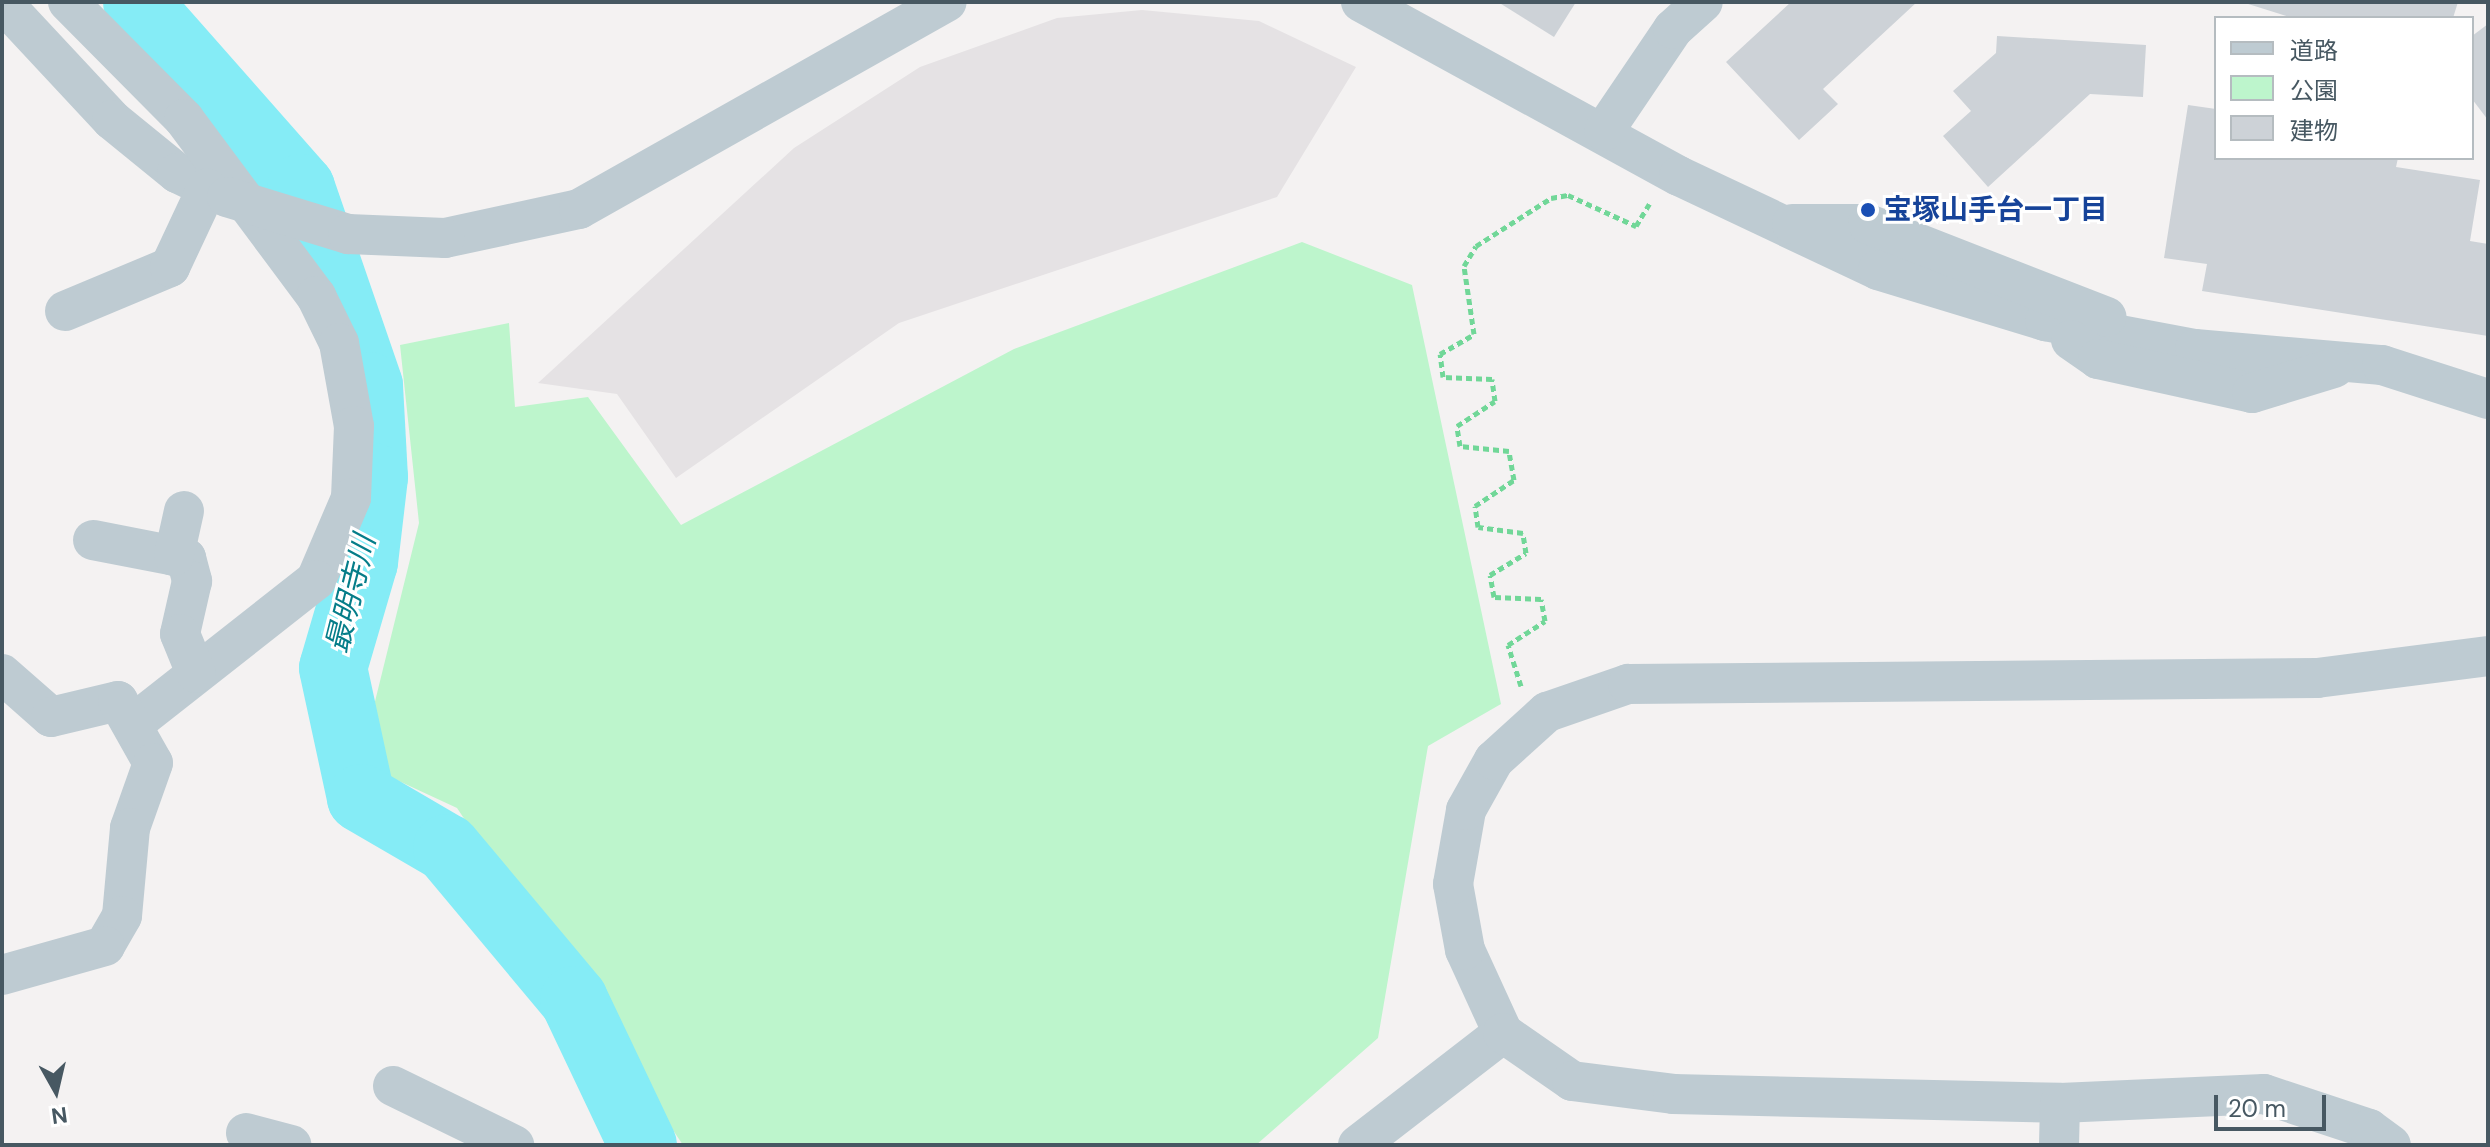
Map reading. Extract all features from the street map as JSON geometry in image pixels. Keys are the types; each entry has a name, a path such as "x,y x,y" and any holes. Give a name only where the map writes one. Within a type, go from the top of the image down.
{"street":[{"path":"2,2 112,120 217,192 348,234 445,238 579,209 947,2"},
{"path":"68,2 184,119 316,296 348,382 353,487 316,580 133,724"},
{"path":"1361,2 1780,224 1878,270 2045,321 2150,341 2353,362 2488,399"},
{"path":"1604,131 1673,29 1703,2"},
{"path":"65,311 170,267 217,192"},
{"path":"1780,224 1868,224 2081,304 2150,341"},
{"path":"2045,321 2098,359 2252,393 2353,362"},
{"path":"174,556 184,511"},
{"path":"93,540 186,558 192,581 180,634 196,673"},
{"path":"2391,1145 2369,1129 2264,1094 2060,1103 1659,1092 1572,1081 1503,1033 1465,950 1453,884 1466,810 1494,760 1547,712 1628,684 2317,678 2488,656"},
{"path":"2,674 51,717 118,701 153,763 130,828 122,916 105,946 2,975"},
{"path":"1358,1145 1503,1033"},
{"path":"393,1086 514,1145"},
{"path":"2059,1145 2060,1103"},
{"path":"246,1133 291,1145"}],"path":[{"path":"1516,683 1508,645 1545,621 1541,599 1494,597 1490,575 1526,553 1523,533 1478,527 1475,506 1514,480 1509,451 1460,446 1457,426 1495,401 1492,379 1443,377 1440,354 1474,334 1464,266 1476,246 1551,198 1568,195 1636,226 1656,192"}],"shaded area":[{"path":"1142,10 1259,21 1356,67 1277,197 899,323 676,478 617,394 538,383 794,148 920,67 1057,18"}],"green space":[{"path":"1302,242 1412,285 1501,704 1428,746 1378,1038 1256,1145 683,1145 457,808 388,776 364,746 419,523 400,345 509,323 515,407 588,397 681,525 1014,349"}],"building":[{"path":"1498,2 1576,2 1554,37"},
{"path":"1791,2 1917,2 1823,89 1838,104 1799,140 1726,62"},
{"path":"2458,2 2454,16 2287,16 2245,3"},
{"path":"2488,24 2488,120 2474,102 2474,34"},
{"path":"1997,36 2146,45 2143,97 2090,94 1988,187 1943,136 1971,111 1953,91 1996,53"},
{"path":"2188,105 2214,109 2214,160 2398,160 2396,167 2480,180 2470,241 2488,244 2488,336 2202,291 2207,264 2164,258"}],"waterway":[{"name":"最明寺川","path":"137,2 301,188 369,386 374,477 364,562 333,668 361,798 447,848 574,1000 643,1145"}],"place":[{"name":"宝塚山手台一丁目","path":"1868,210"}]}
